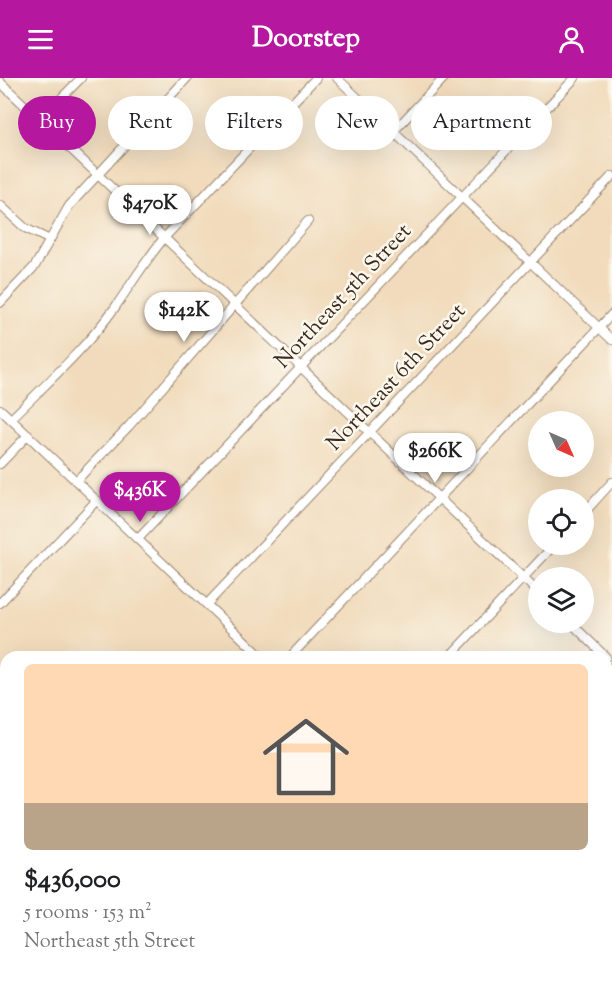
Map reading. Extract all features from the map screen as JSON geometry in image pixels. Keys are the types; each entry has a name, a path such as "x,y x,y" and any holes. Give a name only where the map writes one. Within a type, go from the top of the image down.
{"street":[{"path":"63,96 81,78"},
{"path":"0,303 35,266 69,206 96,174 188,78"},
{"path":"11,419 86,343 116,306 141,265 165,238 316,78"},
{"path":"337,78 356,96"},
{"path":"399,126 444,78"},
{"name":"Northeast 5th Street","path":"138,539 302,369 575,78"},
{"path":"0,82 18,99"},
{"path":"399,138 612,340"},
{"path":"71,150 528,582"},
{"name":"Northeast 6th Street","path":"207,604 612,176"},
{"path":"0,205 25,228 50,240"},
{"path":"76,480 136,417 308,221"},
{"path":"296,651 612,314"},
{"path":"0,409 256,651"},
{"path":"0,464 28,435"},
{"path":"594,502 612,483"},
{"path":"0,603 97,500"},
{"path":"455,651 545,555"},
{"path":"581,633 600,651"}]}
